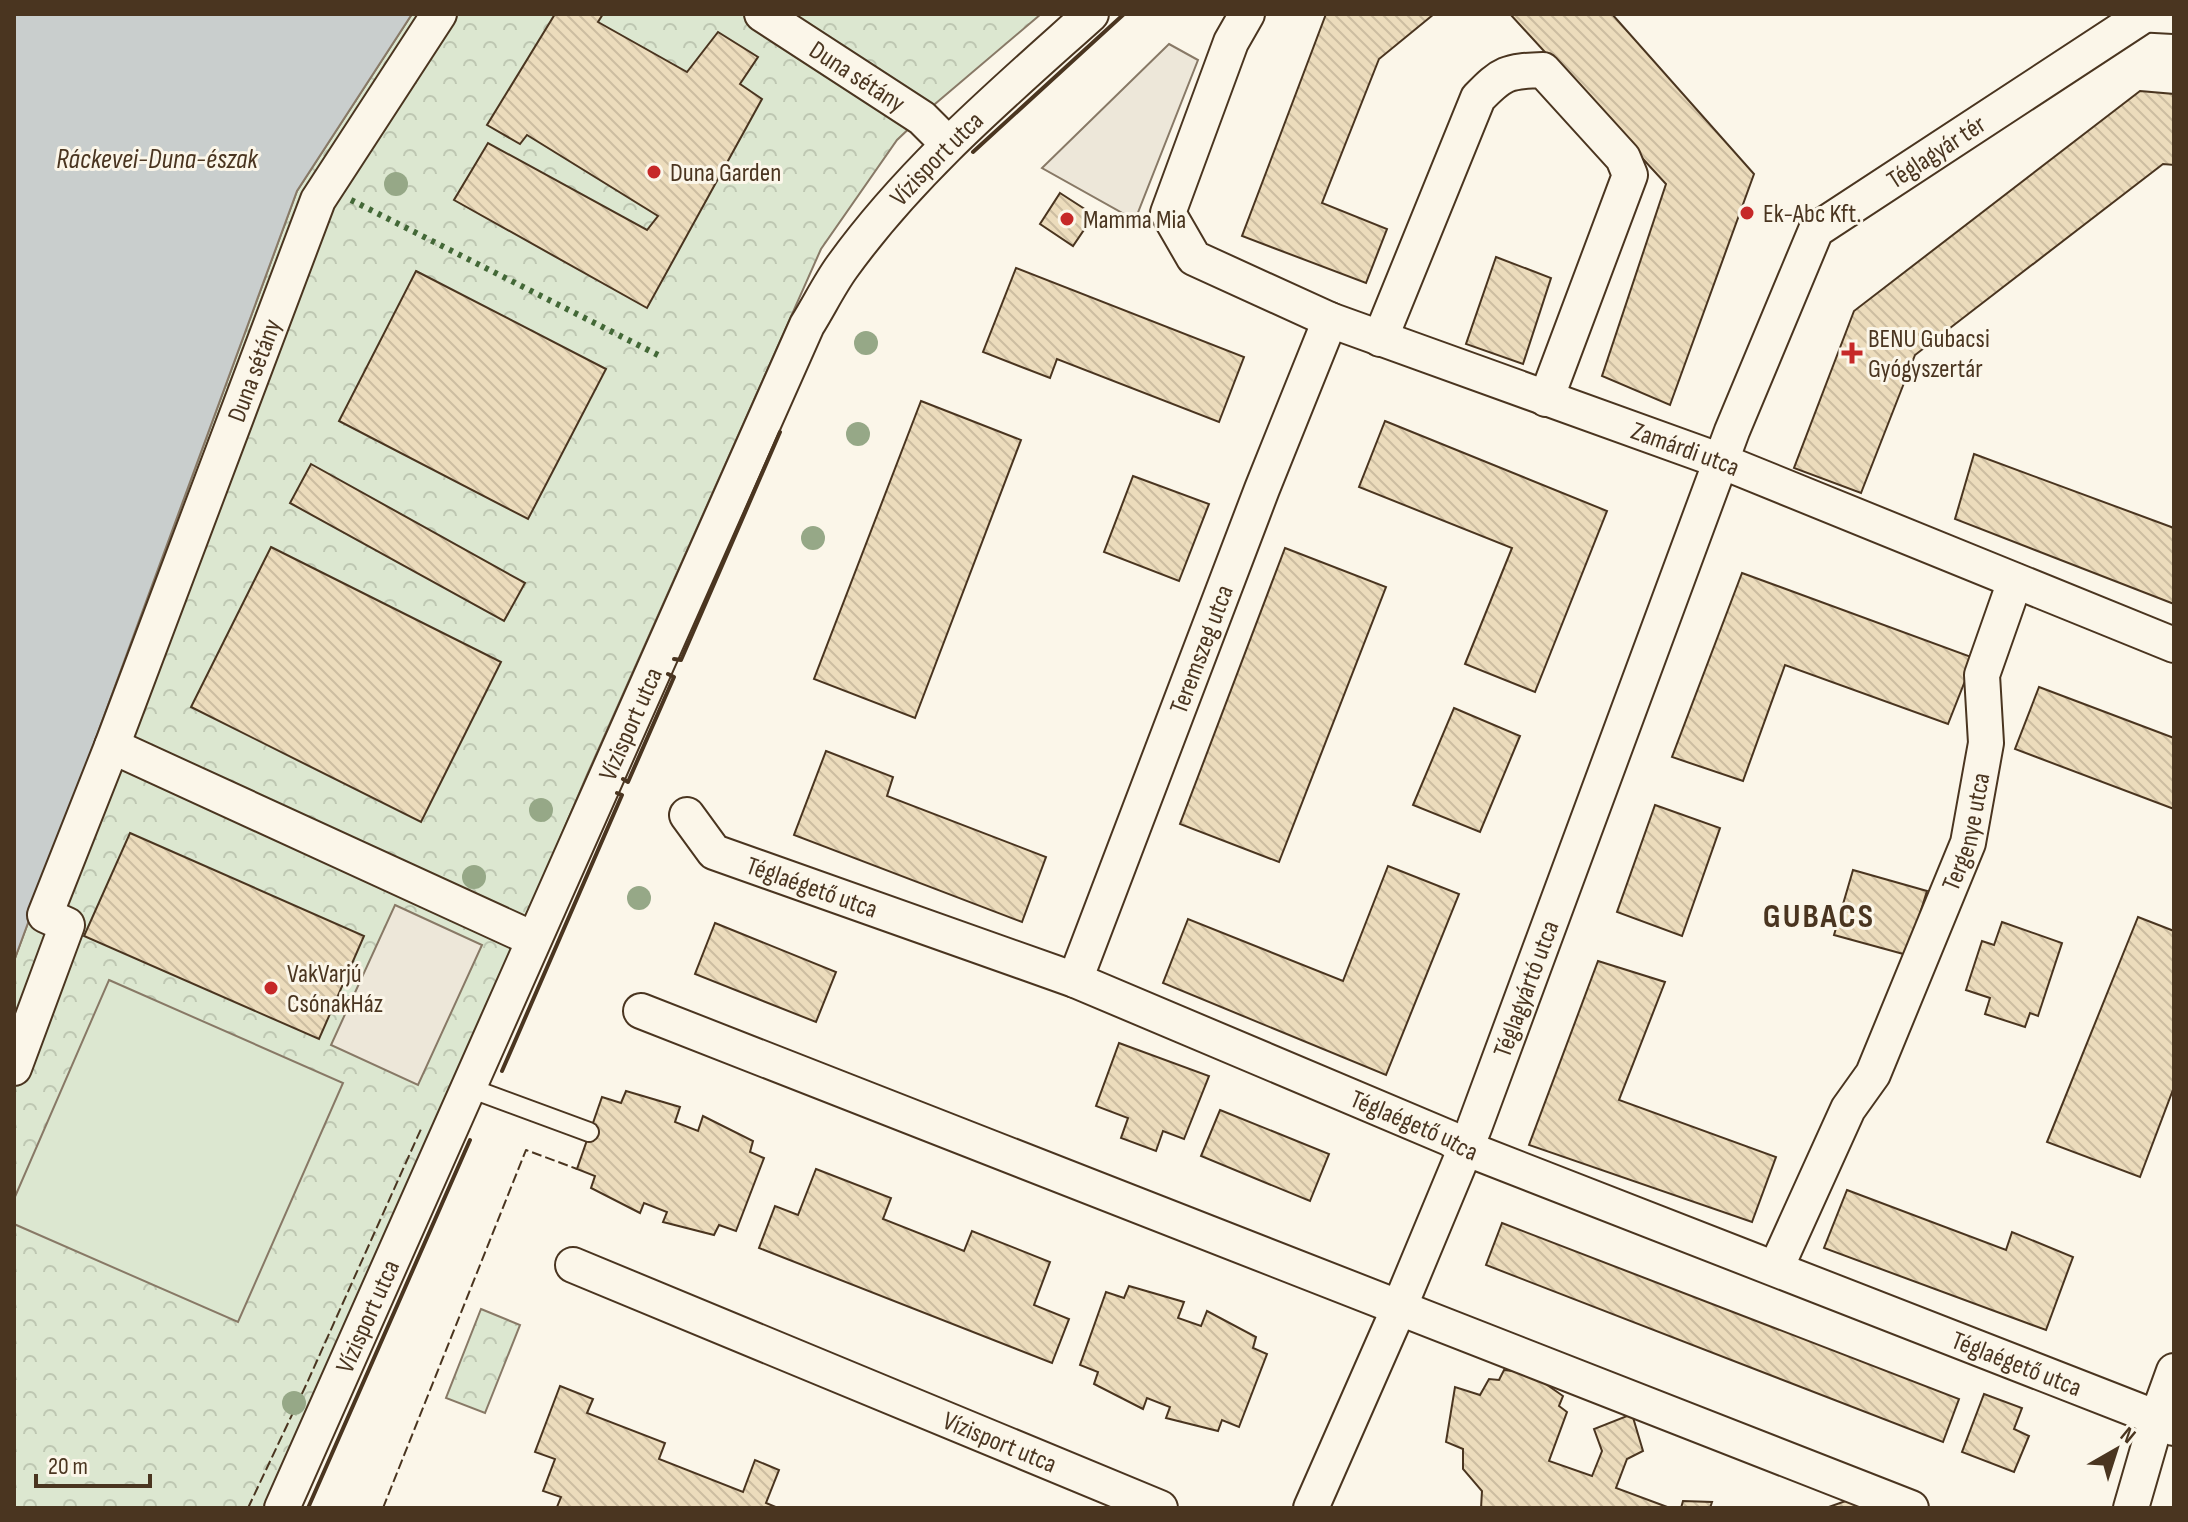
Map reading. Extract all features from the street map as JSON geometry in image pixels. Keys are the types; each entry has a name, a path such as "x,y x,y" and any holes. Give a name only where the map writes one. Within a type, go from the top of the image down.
{"street":[{"name":"Duna sétány","path":"14,1068 67,925 45,915 318,200 439,14"},
{"name":"Duna sétány","path":"762,14 922,118 948,144"},
{"name":"Vízisport utca","path":"282,1508 807,325 842,268 948,144 1091,14"},
{"name":"Zamárdi utca","path":"1247,14 1231,42 1168,213 1194,258 1330,320 1721,461 2174,645"},
{"path":"2137,14 2174,16"},
{"name":"Téglagyár tér","path":"1721,461 1816,230 2144,15"},
{"path":"1380,339 1478,98 1499,76 1521,70 1543,70 1623,158 1630,175 1546,399"},
{"name":"Teremszeg utca","path":"1075,980 1257,502 1330,320"},
{"name":"Téglagyártó utca","path":"1311,1508 1465,1148 1721,461"},
{"name":"Tergenye utca","path":"1776,1268 1848,1109 1873,1074 1968,843 1986,743 1982,675 2015,581"},
{"path":"112,746 533,939"},
{"name":"Téglaégető utca","path":"687,815 714,852 1075,980 1421,1126 1465,1148 2165,1423"},
{"path":"641,1011 1911,1508"},
{"name":"Vízisport utca","path":"573,1265 1160,1508"},
{"path":"2131,1508 2165,1423 2174,1371"}],"lane":[{"path":"467,1087 589,1132"}],"green space":[{"path":"412,14 1041,14 897,140 821,249 587,775 275,1508 14,1508 14,961 297,191"},
{"path":"109,980 343,1083 238,1322 14,1224 14,1199"},
{"path":"481,1309 520,1325 485,1413 446,1398"}],"shaded area":[{"path":"1169,44 1198,60 1135,220 1042,168"},
{"path":"395,905 482,945 418,1085 331,1045"}],"water":[{"name":"Ráckevei-Duna-észak","path":"14,14 412,14 297,191 14,961"}],"building":[{"name":"Duna Garden","path":"555,14 603,14 598,22 687,72 718,32 758,57 740,84 762,99 647,308 454,200 488,143 647,230 658,216 527,135 520,144 487,125"},
{"path":"1326,14 1434,14 1379,59 1322,203 1387,229 1366,283 1242,236"},
{"path":"1510,14 1612,14 1754,174 1670,405 1602,376 1666,184"},
{"path":"2140,91 2174,94 2174,165 2163,164 1915,355 1861,493 1794,468 1854,311"},
{"name":"Mamma Mia","path":"1060,193 1094,215 1073,246 1040,224"},
{"path":"1496,257 1551,278 1523,364 1466,344"},
{"path":"1016,268 1244,357 1219,422 1057,359 1050,378 983,352"},
{"path":"416,271 606,369 528,519 339,421"},
{"path":"921,401 1021,440 915,718 814,679"},
{"path":"1385,421 1607,511 1535,692 1465,664 1512,548 1359,487"},
{"path":"1974,454 2174,528 2174,604 1955,519"},
{"path":"311,464 525,583 504,621 290,503"},
{"path":"1133,476 1209,504 1179,581 1104,552"},
{"path":"271,547 501,662 421,822 191,707"},
{"path":"1285,548 1386,587 1279,862 1180,824"},
{"path":"1742,573 1974,658 1948,724 1785,665 1743,781 1672,757"},
{"path":"2039,687 2174,738 2174,809 2015,749"},
{"path":"1454,708 1520,736 1480,832 1413,805"},
{"path":"826,751 893,777 887,796 1046,857 1022,922 794,835"},
{"path":"1655,805 1720,828 1682,936 1617,912"},
{"name":"VakVarjú CsónakHáz","path":"130,833 364,936 319,1039 84,936"},
{"path":"1388,866 1459,894 1386,1075 1163,983 1188,919 1343,981"},
{"path":"1853,870 1927,891 1907,955 1834,935"},
{"path":"2138,917 2174,931 2174,1087 2140,1177 2047,1142"},
{"path":"2002,922 2062,943 2038,1016 2030,1013 2025,1027 1985,1014 1990,998 1966,990 1982,941 1994,945"},
{"path":"715,923 836,972 816,1022 695,974"},
{"path":"1598,961 1665,982 1619,1100 1776,1157 1752,1222 1529,1145"},
{"path":"1119,1043 1209,1076 1184,1139 1163,1131 1156,1151 1121,1138 1128,1118 1096,1106"},
{"path":"626,1091 680,1107 675,1122 698,1131 703,1116 753,1141 750,1152 764,1158 736,1231 719,1225 714,1235 663,1222 667,1212 644,1203 640,1213 591,1188 595,1176 577,1169 602,1097 621,1103"},
{"path":"1220,1110 1329,1154 1310,1201 1201,1156"},
{"path":"816,1169 891,1198 883,1219 964,1251 972,1231 1050,1262 1034,1305 1069,1319 1052,1363 759,1248 775,1206 798,1215"},
{"path":"1847,1190 2006,1250 2012,1232 2073,1257 2046,1330 1824,1248"},
{"path":"1502,1223 1959,1399 1943,1442 1486,1265"},
{"path":"1129,1286 1184,1302 1178,1318 1201,1326 1207,1311 1256,1337 1253,1348 1267,1354 1239,1427 1222,1420 1218,1431 1166,1418 1170,1407 1147,1398 1143,1409 1094,1384 1098,1372 1080,1365 1106,1292 1124,1298"},
{"path":"1504,1370 1530,1373 1563,1396 1559,1406 1567,1412 1549,1461 1592,1476 1602,1451 1594,1429 1632,1414 1643,1451 1627,1459 1616,1488 1670,1508 1481,1508 1482,1491 1463,1469 1463,1449 1446,1442 1455,1387 1480,1395 1489,1379 1499,1380"},
{"path":"560,1386 593,1399 587,1413 665,1443 659,1459 743,1492 755,1460 779,1470 766,1503 778,1508 557,1507 561,1497 543,1491 555,1459 535,1452"},
{"path":"1984,1394 2022,1408 2014,1429 2029,1436 2014,1472 1962,1452"},
{"path":"1854,1498 1857,1508 1826,1508"},
{"path":"1683,1501 1712,1502 1710,1508 1681,1508"}],"hedge":[{"path":"351,200 658,355"}],"fence":[{"path":"248,1508 421,1129"},
{"path":"383,1508 526,1150 577,1169"}],"wall":[{"path":"973,152 1124,14"},
{"path":"674,659 681,660 780,432"},
{"path":"623,779 628,782 674,677 668,674"},
{"path":"502,1071 622,795 617,793"},
{"path":"308,1508 470,1140"}],"place":[{"name":"Duna Garden","path":"654,172"},
{"name":"Ek-Abc Kft.","path":"1747,213"},
{"name":"Mamma Mia","path":"1067,219"},
{"name":"BENU Gubacsi Gyógyszertár","path":"1852,353"},
{"name":"VakVarjú CsónakHáz","path":"271,988"}],"district":[{"name":"GUBACS","path":"1819,915"}]}
